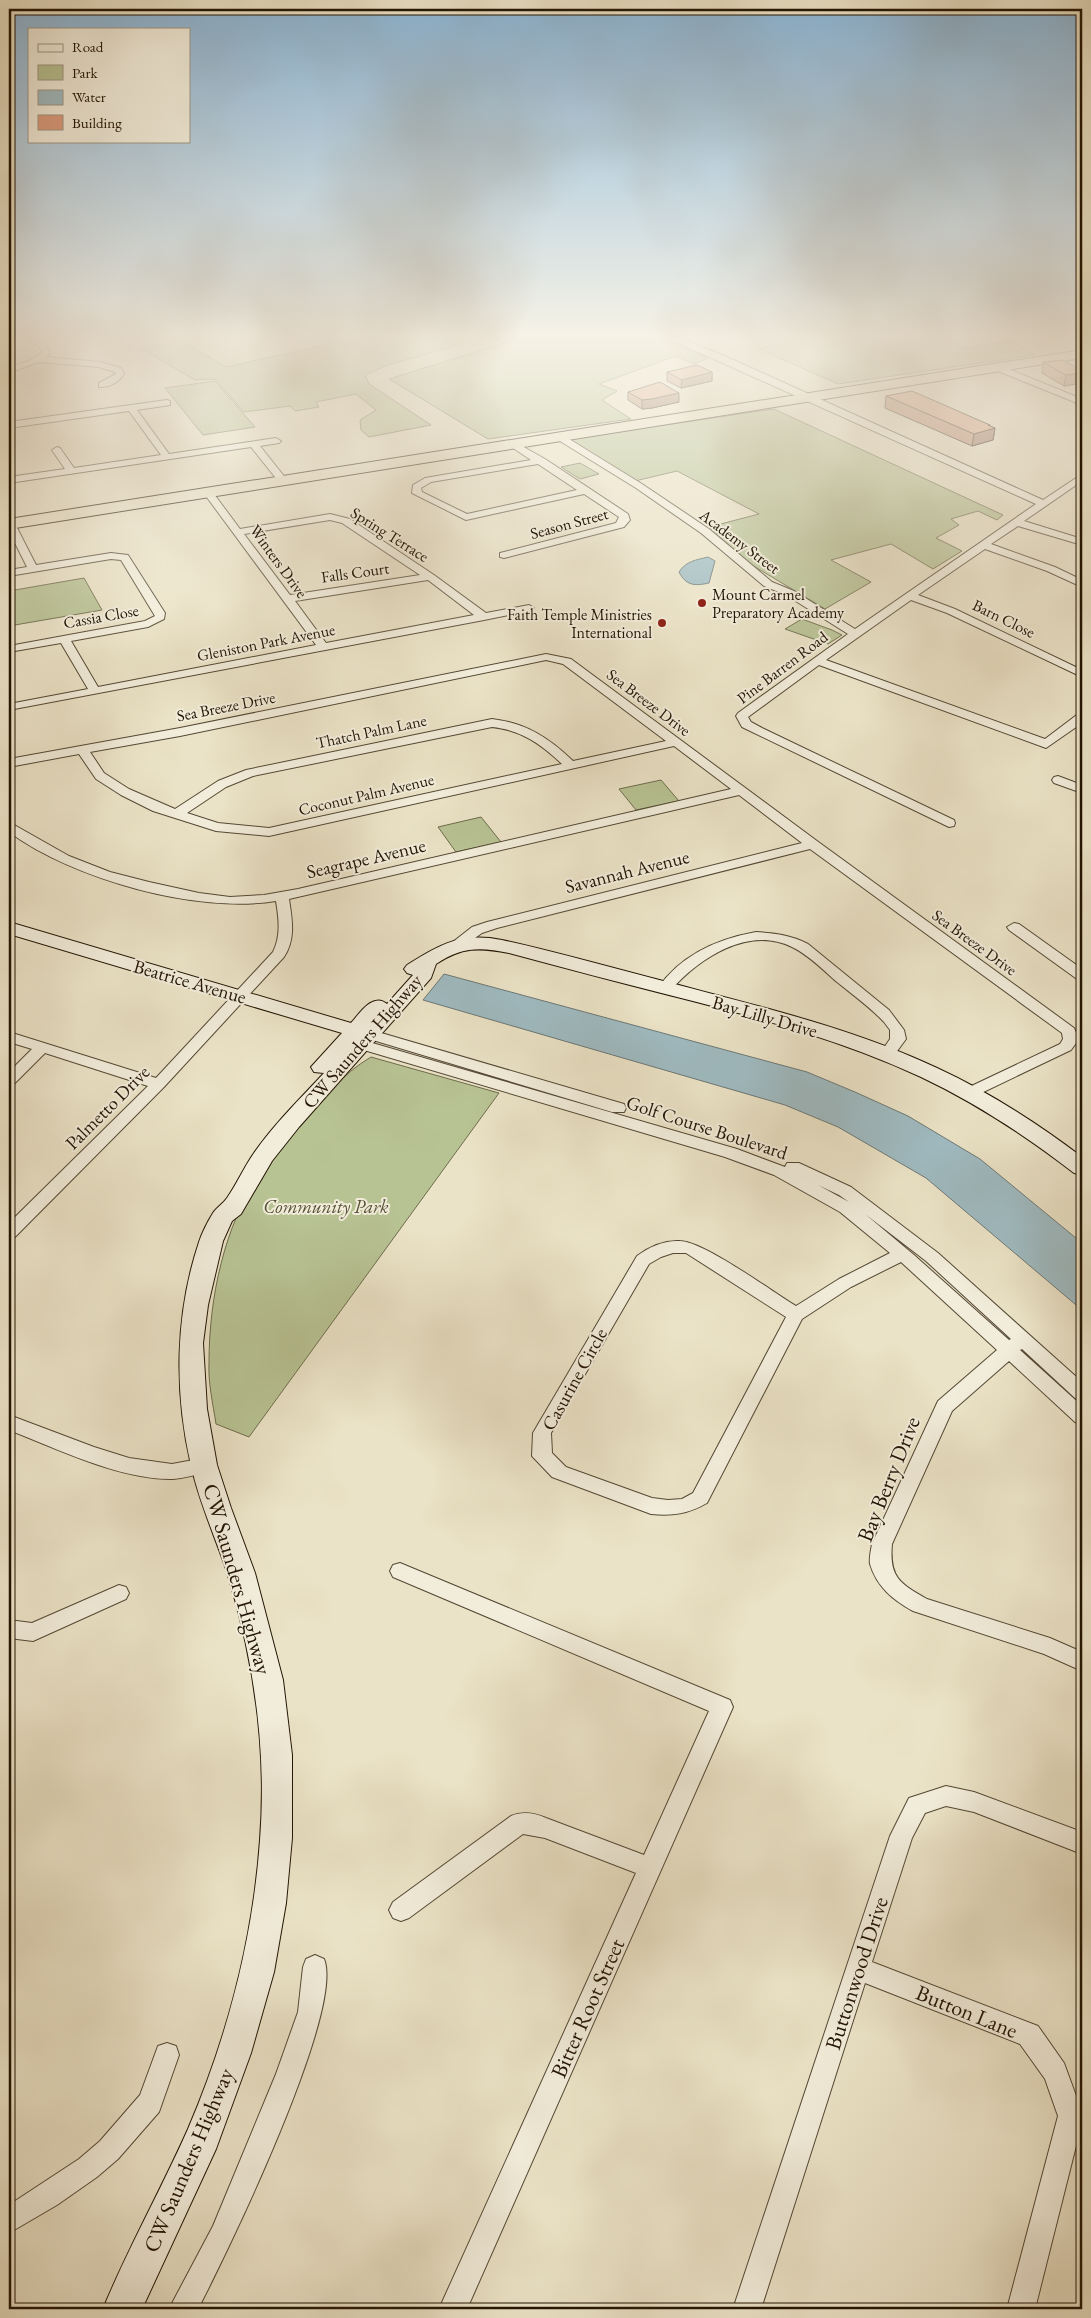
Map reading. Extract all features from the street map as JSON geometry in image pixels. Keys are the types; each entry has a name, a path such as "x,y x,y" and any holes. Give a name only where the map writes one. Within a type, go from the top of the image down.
{"highway":[{"path":"10,524 523,442"}],"main road":[{"name":"Beatrice Avenue","path":"9,928 358,1038"},
{"name":"Bay Lilly Drive","path":"426,962 437,953 456,945 482,943 509,948 665,988 812,1029 888,1055 969,1093 1037,1135 1082,1166"},
{"name":"Beatrice Avenue","path":"9,944 236,1001"},
{"name":"CW Saunders Highway","path":"122,2309 204,2136 227,2071 256,1972 270,1903 276,1838 276,1755 268,1680 241,1573 217,1508 204,1465 194,1409 191,1343 196,1305 211,1242 223,1216 233,1208 252,1174 276,1140 358,1038 424,974 426,962"}],"street":[{"path":"156,442 167,457"},
{"path":"9,480 267,442"},
{"name":"Academy Street","path":"568,442 705,531 768,584 790,593 855,634"},
{"path":"906,442 1042,503"},
{"path":"254,444 282,480"},
{"name":"Season Street","path":"504,555 624,523 624,516 542,461 513,444"},
{"path":"57,450 71,471"},
{"path":"542,461 428,480 416,487 417,493 466,517 585,491"},
{"name":"Pine Barren Road","path":"949,823 746,724 742,716 909,596 1082,477"},
{"name":"Winters Drive","path":"208,492 324,648"},
{"name":"Spring Terrace","path":"238,532 330,517 346,521 430,577 484,618"},
{"path":"1016,522 1082,542"},
{"path":"10,524 33,569"},
{"path":"983,545 1051,569 1082,584"},
{"name":"Cassia Close","path":"9,573 111,556 124,557 129,562 160,613 160,617 148,624 9,649"},
{"name":"Falls Court","path":"286,598 430,577"},
{"name":"Barn Close","path":"909,596 951,611 1082,674"},
{"name":"Gleniston Park Avenue","path":"9,707 529,608"},
{"path":"64,639 94,691"},
{"name":"Sea Breeze Drive","path":"9,763 546,657 567,661 812,844 1070,1031 1070,1042 1062,1049 969,1093"},
{"path":"818,661 1046,744 1082,717"},
{"name":"Thatch Palm Lane","path":"177,814 222,784 250,773 492,724 509,724 522,728 547,744 570,765"},
{"name":"Coconut Palm Avenue","path":"82,750 100,776 149,804 216,827 269,832 677,742"},
{"path":"1058,780 1082,789"},
{"name":"Seagrape Avenue","path":"9,826 40,848 124,881 221,900 282,896 740,791"},
{"name":"Savannah Avenue","path":"456,945 477,930 492,925 812,844"},
{"name":"Palmetto Drive","path":"9,1233 160,1084 274,961 283,947 287,926 282,896"},
{"path":"1014,927 1082,976"},
{"path":"665,988 680,970 711,950 750,938 765,937 787,940 808,951 890,1018 897,1030 898,1039 888,1055"},
{"path":"9,1037 160,1084"},
{"name":"Golf Course Boulevard","path":"358,1038 731,1153 780,1171 846,1208 1016,1344 1082,1393"},
{"name":"Golf Course Boulevard","path":"358,1038 584,1097 776,1159 845,1191 932,1257 1016,1344 1082,1417"},
{"path":"9,1082 43,1048"},
{"name":"Casurine Circle","path":"796,1316 692,1249 673,1246 655,1251 643,1260 547,1422 542,1433 542,1456 559,1472 651,1506 668,1508 686,1506 694,1502 700,1498 776,1350 796,1316 845,1283 902,1254"},
{"name":"Bay Berry Drive","path":"1016,1344 945,1406 934,1426 882,1544 880,1563 891,1585 920,1605 1050,1647 1082,1662"},
{"path":"9,1422 116,1462 165,1471 181,1471 204,1465"},
{"name":"Bitter Root Street","path":"400,1571 722,1707 453,2309"},
{"path":"9,1629 17,1632 33,1632 120,1593"},
{"name":"Buttonwood Drive","path":"747,2309 901,1836 917,1805 946,1796 974,1802 1082,1843"},
{"path":"401,1910 520,1823 534,1824 546,1828 650,1868"},
{"path":"183,2309 222,2235 285,2083 310,2012 315,1966"},
{"name":"Button Lane","path":"858,1968 1029,2036 1055,2072 1071,2116 1021,2309"},
{"path":"9,2220 48,2196 110,2150 150,2103 167,2055"}],"green space":[{"path":"575,442 846,442 1003,515 997,520 978,511 951,519 959,525 936,538 962,551 933,569 891,544 831,560 871,582 825,609 747,562 709,527 759,514 677,471 635,481"},
{"path":"580,463 599,474 580,479 561,467"},
{"path":"84,578 102,610 9,626 9,591"},
{"path":"802,619 842,635 828,644 785,629"},
{"path":"661,780 679,801 636,810 619,789"},
{"path":"481,817 501,842 456,852 438,827"},
{"name":"Community Park","path":"371,1057 499,1093 249,1437 216,1424 210,1386 209,1363 212,1313 221,1263 228,1239 248,1192 265,1165 333,1088 351,1071"}],"water":[{"path":"708,557 715,561 709,583 695,585 682,577 679,572 685,565"},
{"path":"444,974 807,1072 908,1116 980,1159 1082,1243 1082,1310 926,1178 838,1127 785,1105 423,1000"}],"place":[{"name":"Mount Carmel Preparatory Academy","path":"702,603"},
{"name":"Faith Temple Ministries International","path":"662,623"}]}
